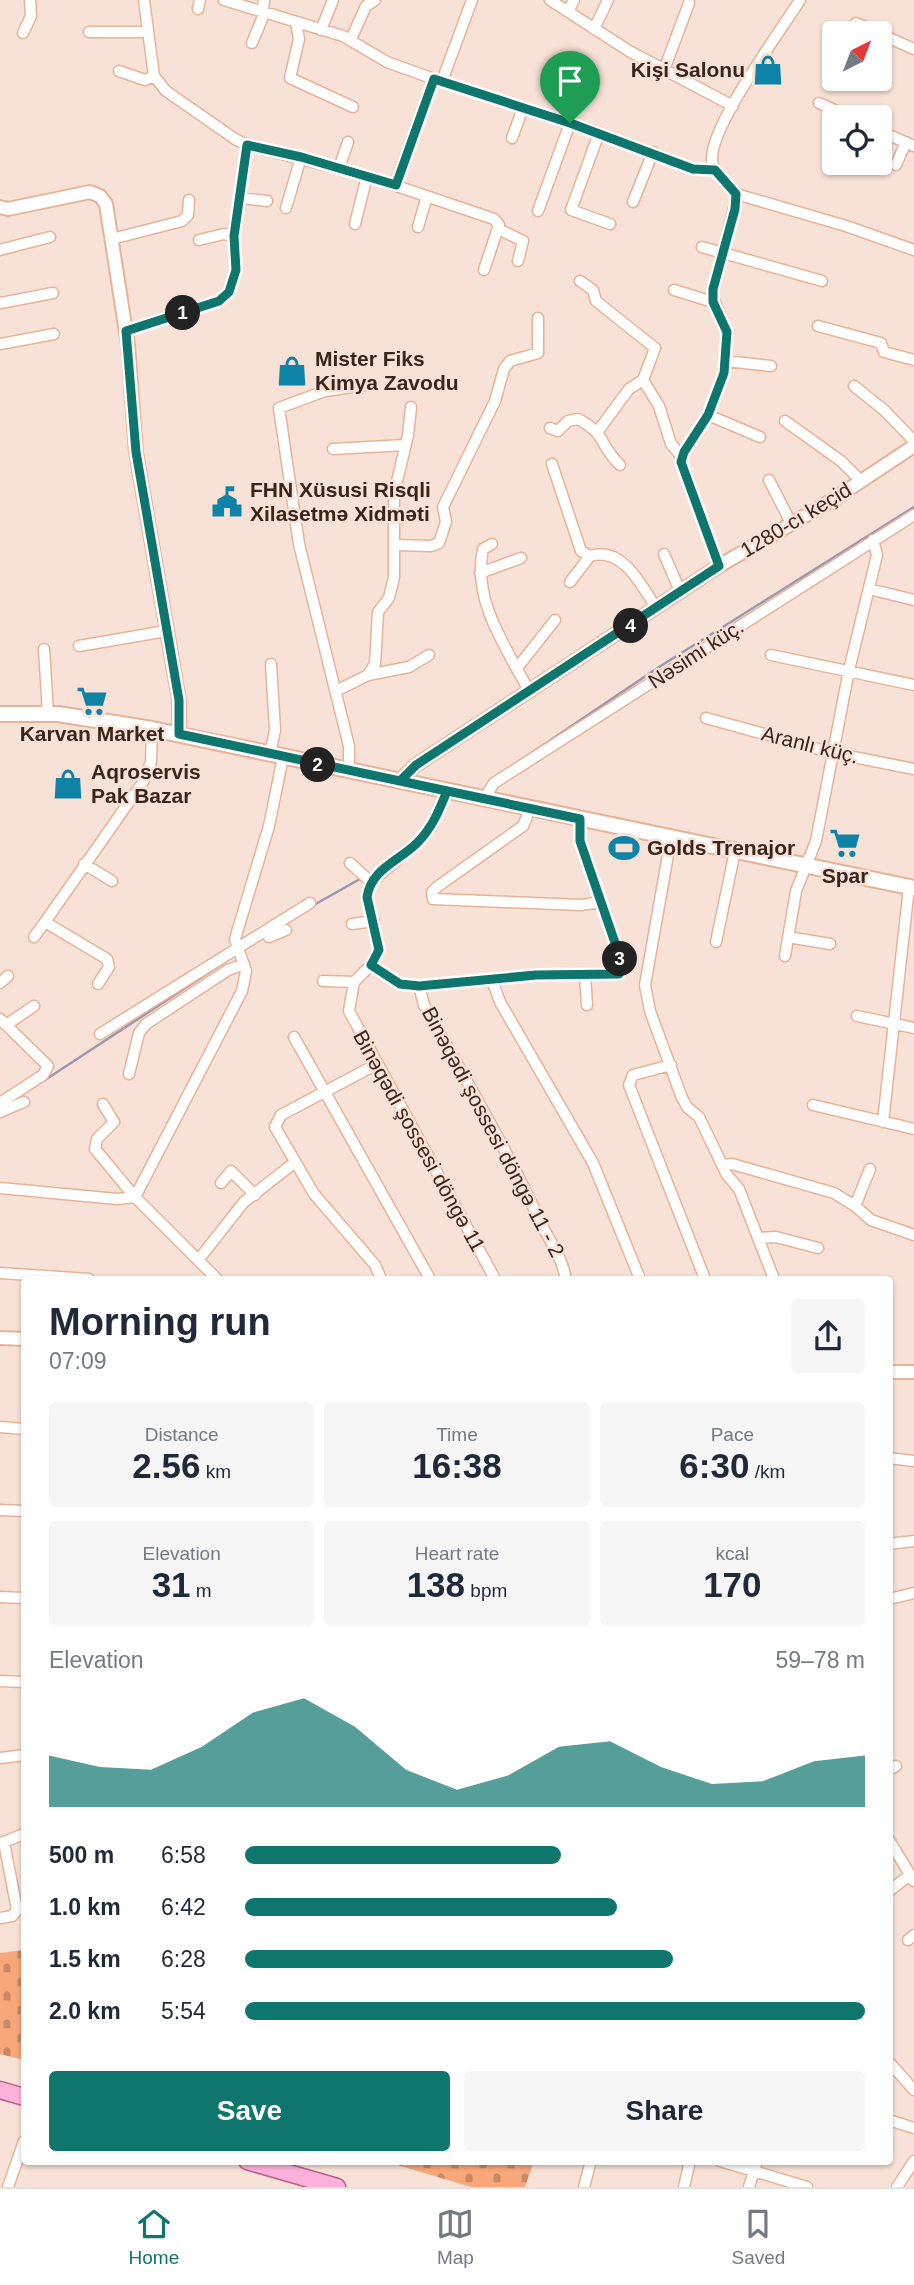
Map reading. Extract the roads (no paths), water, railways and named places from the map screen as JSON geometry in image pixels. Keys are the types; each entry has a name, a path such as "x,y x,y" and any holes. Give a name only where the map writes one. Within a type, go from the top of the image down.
{"main road":[{"path":"0,714 48,713 179,734 349,772 911,888"},
{"path":"0,2090 21,2097"},
{"path":"261,2165 337,2187"}],"street":[{"path":"23,33 31,16 30,0"},
{"path":"144,0 146,32 154,76 166,91 247,145 301,157 396,185 495,219 498,221 498,229 484,270"},
{"path":"224,0 351,39 387,62 599,133 693,169 715,170"},
{"path":"252,43 264,0"},
{"path":"321,30 333,0"},
{"path":"351,39 366,6 375,0"},
{"path":"396,185 472,0"},
{"path":"550,0 664,70 733,106"},
{"path":"568,10 574,0"},
{"path":"594,29 608,0"},
{"path":"800,0 733,106 715,144 712,162 715,170 736,194 834,222 914,250"},
{"path":"664,70 689,3"},
{"path":"296,23 299,44 290,78 353,107"},
{"path":"89,32 146,32"},
{"path":"892,39 914,49"},
{"path":"119,71 145,80 154,76"},
{"path":"819,103 823,105"},
{"path":"512,138 523,108"},
{"path":"538,211 570,123"},
{"path":"599,133 571,210 610,224"},
{"path":"892,136 910,144 896,166"},
{"path":"339,168 348,142"},
{"path":"126,331 225,297 236,270 234,236 242,198 247,145"},
{"path":"633,202 653,152"},
{"path":"286,208 301,157"},
{"path":"355,224 367,177"},
{"path":"0,207 8,209 95,193 106,204 126,331 136,452 179,700 179,734"},
{"path":"719,566 682,469 682,457 708,415 721,385 726,361 727,332 713,302 713,289 735,209 736,194"},
{"path":"418,228 428,196"},
{"path":"242,198 267,201"},
{"path":"112,239 182,221 188,215 189,200"},
{"path":"498,229 523,241 518,261"},
{"path":"199,240 224,234 234,236"},
{"path":"0,250 51,237"},
{"path":"702,247 822,281"},
{"path":"580,281 593,290 596,301 655,348 643,380 629,389 598,431"},
{"path":"674,290 713,302"},
{"path":"0,303 53,293"},
{"path":"395,545 431,546 439,542 446,522 443,507 495,401 504,369 510,361 538,353 538,318"},
{"path":"818,326 881,343 884,352 914,360"},
{"path":"0,344 54,334"},
{"path":"726,361 771,366"},
{"path":"643,380 659,407 671,444 682,457"},
{"path":"349,772 349,746 299,544 279,408 325,391 366,385"},
{"path":"854,386 884,410 914,443"},
{"path":"368,675 375,664 378,612 389,598 394,577 394,494 411,407"},
{"path":"708,415 760,437"},
{"path":"550,428 558,430 568,421 578,419 598,431 607,453 620,465"},
{"path":"785,421 841,461 861,481"},
{"name":"1280-cı keçid","path":"400,781 416,765 680,591 861,481 914,443"},
{"path":"333,449 405,445"},
{"path":"552,464 581,551 590,556"},
{"path":"769,480 791,523"},
{"name":"Nəsimi küç.","path":"484,799 494,783 914,515"},
{"path":"785,956 796,891 816,841 849,670 877,555 873,540"},
{"path":"492,544 483,549 480,573 489,614 529,691"},
{"path":"570,582 590,556 602,552 612,556 635,575 656,608"},
{"path":"664,554 680,591"},
{"path":"480,573 521,558"},
{"path":"869,589 914,600"},
{"path":"517,668 555,620"},
{"path":"79,646 166,631"},
{"path":"44,649 48,713"},
{"path":"771,654 914,685"},
{"path":"336,691 368,675 409,667 429,655"},
{"path":"135,1197 231,1016 245,980 235,939 269,826 276,756 271,664"},
{"name":"Aranlı küç.","path":"706,718 833,753 914,769"},
{"path":"34,937 147,772 151,762 152,729"},
{"path":"323,981 354,982 371,965 379,950 367,897 371,882 417,843 436,819 447,791"},
{"path":"530,809 523,826 437,887 432,892 433,899 581,905 601,902"},
{"path":"371,965 400,984 419,986 536,975 619,974 623,966 580,841 580,819"},
{"path":"671,838 645,985 650,1011 682,1098 688,1108 699,1117 722,1166 739,1189 773,1276"},
{"path":"716,942 735,851"},
{"path":"350,863 371,882"},
{"path":"84,864 112,881"},
{"path":"883,1122 892,1024 911,888"},
{"path":"129,1074 139,1033 146,1024 228,970 240,957 310,903"},
{"path":"352,924 374,921"},
{"path":"45,922 107,959 109,967 98,984"},
{"path":"100,1034 286,929"},
{"path":"788,937 830,944"},
{"path":"585,975 587,1005"},
{"path":"492,979 500,1002 593,1163 639,1276"},
{"name":"Binəqədi şossesi döngə 11","path":"354,982 349,1011 493,1276"},
{"name":"Binəqədi şossesi döngə 11 - 2","path":"419,986 424,1004 498,1138 545,1231 558,1250 565,1276"},
{"path":"0,1103 43,1075 48,1066 3,1022 34,1006"},
{"path":"857,1016 914,1028"},
{"path":"294,1037 428,1276"},
{"path":"377,1065 281,1115 275,1123 294,1163 322,1203 375,1265 380,1276"},
{"path":"671,1065 633,1075 629,1085 704,1276"},
{"path":"0,1112 24,1102"},
{"path":"103,1104 114,1122 97,1139 95,1149 135,1197 214,1276"},
{"path":"813,1105 914,1129"},
{"path":"199,1259 234,1213 294,1163"},
{"path":"722,1166 732,1164 834,1193 880,1224 914,1235"},
{"path":"855,1206 870,1169"},
{"path":"221,1183 231,1171 255,1195"},
{"path":"0,1188 117,1199 135,1197"},
{"path":"758,1238 776,1237 818,1248"},
{"path":"0,1273 44,1276"},
{"path":"0,1338 21,1339"},
{"path":"893,1372 914,1373"},
{"path":"0,1427 21,1429"},
{"path":"893,1458 914,1461"},
{"path":"0,1510 21,1511"},
{"path":"893,1544 914,1541"},
{"path":"893,1598 914,1593"},
{"path":"0,1597 21,1598"},
{"path":"0,1681 21,1682"},
{"path":"0,1758 21,1755"},
{"path":"0,1918 12,1916 17,1910 2,1843 21,1835"},
{"path":"893,1847 912,1878 893,1889"},
{"path":"893,2066 914,2090"},
{"path":"893,2121 914,2128"},
{"path":"8,2187 21,2150"},
{"path":"897,2187 914,2161"},
{"path":"584,2187 590,2165"},
{"path":"684,2187 689,2165"},
{"path":"749,2187 756,2166 807,2187"}],"waterway":[{"path":"530,754 659,667 914,507"},
{"path":"312,906 360,879"},
{"path":"45,1080 234,956"}],"place":[{"name":"Kişi Salonu","path":"768,70"},
{"name":"Mister Fiks Kimya Zavodu","path":"292,371"},
{"name":"FHN Xüsusi Risqli Xilasetmə Xidməti","path":"227,502"},
{"name":"Karvan Market","path":"92,701"},
{"name":"Aqroservis Pak Bazar","path":"68,784"},
{"name":"Spar","path":"845,843"},
{"name":"Golds Trenajor","path":"624,848"}]}
